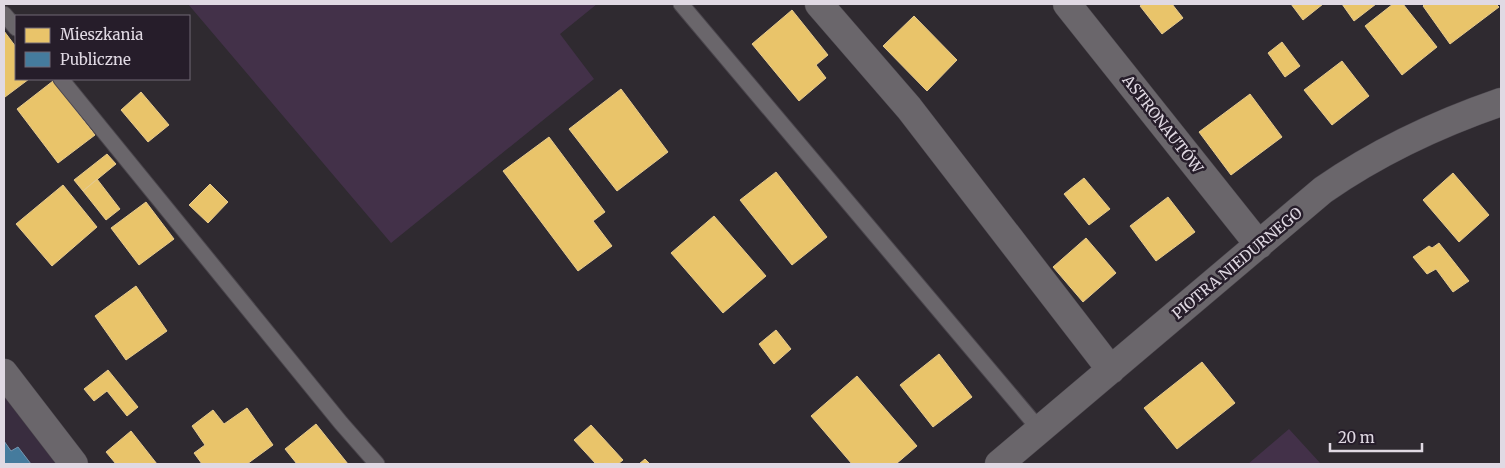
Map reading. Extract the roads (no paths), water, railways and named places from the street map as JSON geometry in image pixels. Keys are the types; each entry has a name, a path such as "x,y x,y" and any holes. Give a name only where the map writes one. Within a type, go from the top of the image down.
{"street":[{"path":"819,4 909,108 1111,370"},
{"name":"ASTRONAUTÓW","path":"1067,4 1259,245"},
{"name":"PIOTRA NIEDURNEGO","path":"999,464 1322,190 1394,148 1468,114 1501,102"},
{"path":"4,373 74,464"}],"lane":[{"path":"680,4 1040,430"},
{"path":"4,14 15,27"},
{"path":"62,80 377,464"}]}
